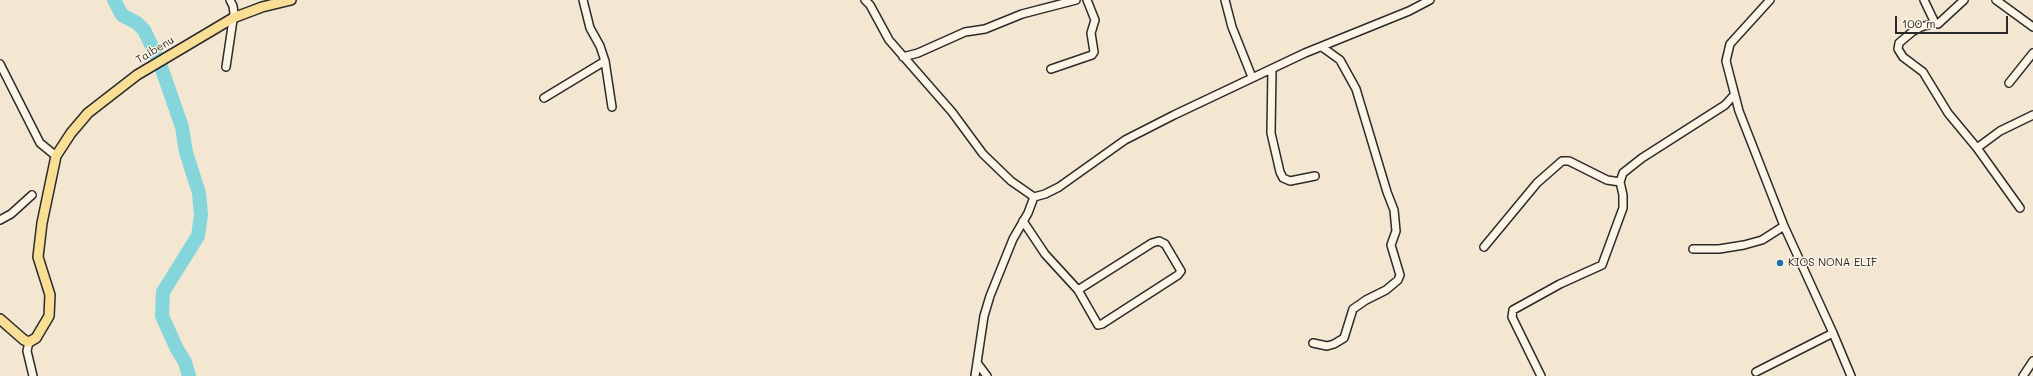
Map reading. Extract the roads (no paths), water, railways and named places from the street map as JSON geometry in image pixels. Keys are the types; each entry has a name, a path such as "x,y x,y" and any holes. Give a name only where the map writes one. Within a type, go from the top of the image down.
{"main road":[{"name":"Taibenu","path":"56,156 70,133 88,113 137,75 233,18 262,6 291,0"},
{"path":"0,319 28,342 36,338 49,316 50,295 38,257 38,246 56,156"}],"street":[{"path":"226,67 233,18 233,6 230,0"},
{"path":"583,0 590,28 600,46 605,61 612,107"},
{"path":"865,0 870,5 889,40 902,57 952,112 983,154 1011,181 1034,197"},
{"path":"902,57 918,53 965,32 985,29 1022,14 1076,0"},
{"path":"1051,70 1094,52 1091,33 1095,20 1087,0"},
{"path":"1225,0 1232,27 1252,77"},
{"path":"1034,197 1045,194 1059,187 1125,140 1252,77 1408,11 1430,0"},
{"path":"1770,0 1730,44 1726,61 1734,95 1784,226 1851,376"},
{"path":"1924,0 1935,23"},
{"path":"1964,0 1941,23 1921,27 1912,32 1899,43 1898,49 1903,57 1923,72 1948,113 1977,148 2020,208"},
{"path":"1996,0 2033,27"},
{"path":"1313,343 1327,346 1344,338 1353,309 1366,300 1386,290 1398,280 1400,275 1391,246 1396,227 1394,210 1387,192 1356,89 1345,66 1340,60 1322,47"},
{"path":"2009,83 2033,53"},
{"path":"544,98 605,61"},
{"path":"0,64 40,143 56,156"},
{"path":"1272,69 1271,133 1280,172 1283,178 1290,181 1315,176"},
{"path":"1541,376 1512,317 1513,310 1516,307 1520,308 1560,284 1602,265 1623,208 1623,195 1620,182 1623,173 1633,164 1725,105 1734,95"},
{"path":"1977,148 2000,131 2033,115"},
{"path":"1484,247 1537,183 1562,161 1569,161 1607,180 1620,182"},
{"path":"0,220 11,214 32,195"},
{"path":"975,376 984,316 988,301 1014,239 1028,213 1034,197"},
{"path":"1023,221 1045,254 1078,290 1094,321 1100,325 1178,275 1181,271 1165,244 1159,241 1152,243 1078,290"},
{"path":"1693,249 1719,249 1744,245 1762,240 1784,226"},
{"path":"1756,372 1833,333"},
{"path":"28,342 27,351 33,376"},
{"path":"2023,376 2033,361"},
{"path":"978,364 987,376"}],"waterway":[{"path":"114,0 122,15 137,23 144,30 159,61 182,127 186,152 199,193 201,215 198,236 163,292 162,316 177,349 185,362 189,376"}],"place":[{"name":"KIOS NONA ELIF","path":"1780,263"}]}
